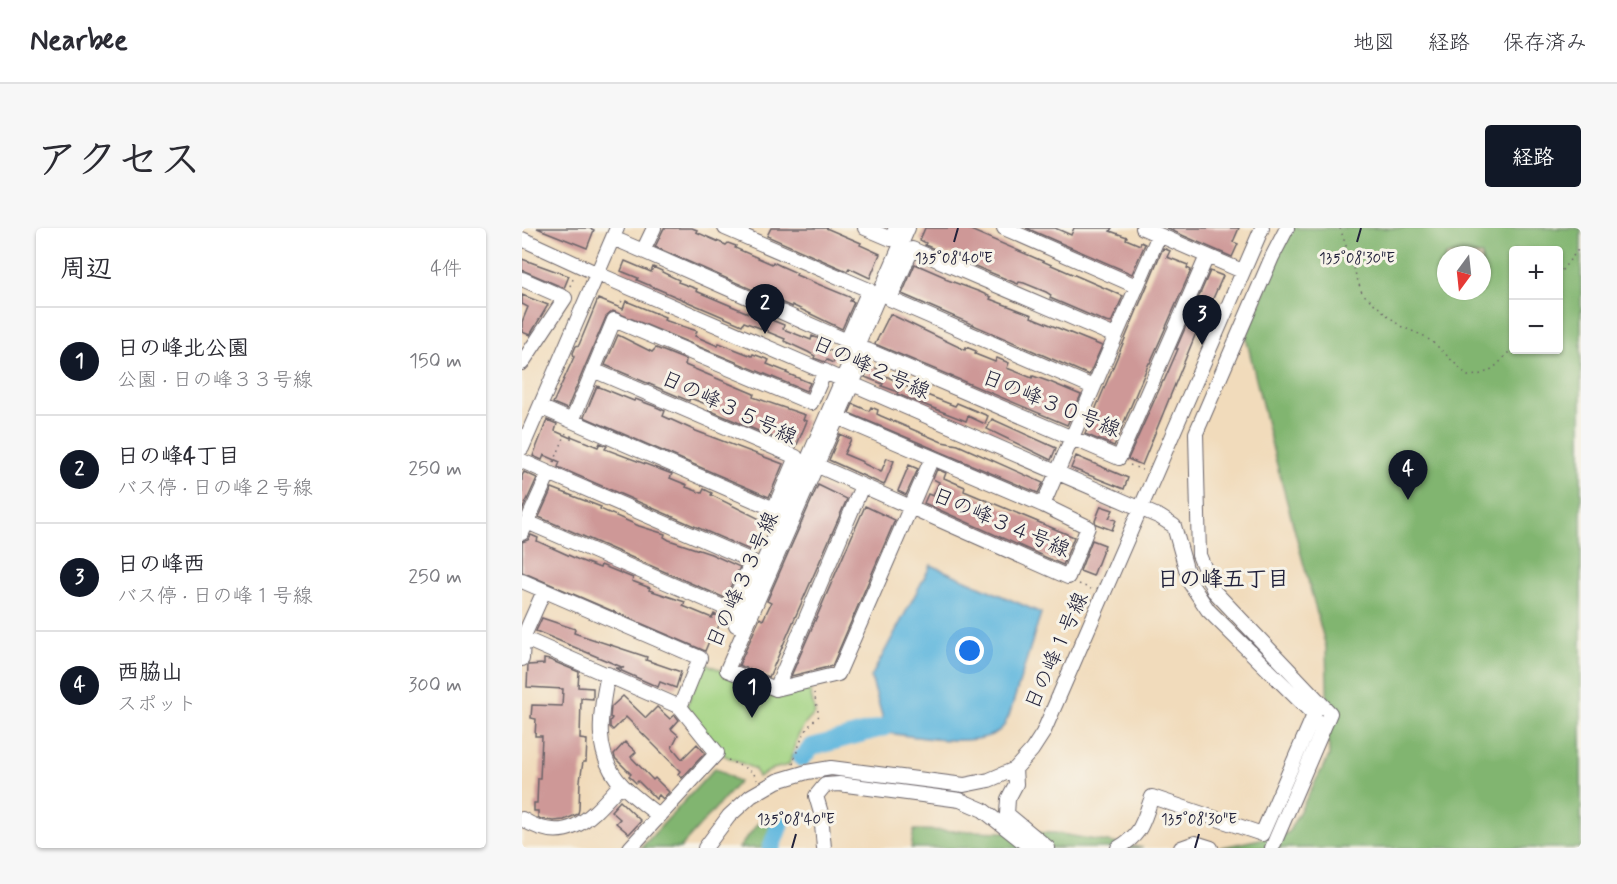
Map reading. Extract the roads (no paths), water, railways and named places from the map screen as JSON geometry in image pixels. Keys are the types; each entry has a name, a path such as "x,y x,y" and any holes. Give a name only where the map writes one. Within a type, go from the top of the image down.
{"street":[{"path":"644,251 654,228"},
{"path":"522,448 615,233 644,251 847,341 869,290 725,228"},
{"path":"865,228 891,239 896,228"},
{"path":"719,666 847,380 908,228"},
{"path":"1004,228 1136,286"},
{"path":"1143,228 1242,271"},
{"name":"日の峰１号線","path":"705,848 729,816 751,796 777,782 807,772 831,768 964,785 990,780 1015,769 1043,733 1262,228"},
{"path":"1272,848 1330,713 1214,591 1200,555 1196,433 1272,257 1287,228"},
{"path":"1043,505 1159,235"},
{"name":"日の峰２号線","path":"522,239 1140,508 1174,526 1190,583 1208,610 1314,716 1262,834 1152,797 1139,832 1132,840 1118,848"},
{"path":"1093,387 890,299 912,249 1115,336"},
{"name":"日の峰３０号線","path":"847,380 867,350 1119,458 1207,256"},
{"path":"522,279 565,298 528,343 522,363"},
{"path":"540,408 572,421 614,320 811,404 825,371"},
{"name":"日の峰３５号線","path":"572,421 774,509 796,457 593,370"},
{"name":"日の峰３３号線","path":"776,689 727,669 837,417 847,380"},
{"name":"日の峰３４号線","path":"816,465 1068,577 1088,527 1043,505 837,417"},
{"path":"776,689 838,674 932,458"},
{"path":"522,461 752,561 730,610 524,528 549,473"},
{"path":"776,689 862,486"},
{"path":"522,581 700,658 680,706"},
{"path":"522,659 523,639 544,591"},
{"path":"523,639 680,706 717,753 630,848"},
{"path":"608,674 600,713 600,739 608,762 621,784 659,816"},
{"path":"1015,769 1016,784 1008,800 1007,814 1048,848"},
{"path":"522,819 534,832 553,840 572,837 586,827 621,784"},
{"path":"824,848 821,813 816,796 825,785 839,784 960,800 983,810 1031,848"},
{"path":"1181,848 1195,843 1211,848"}],"water":[{"path":"931,565 1041,613 1009,716 1002,728 992,735 964,740 947,740 887,733 871,677"}],"waterway":[{"path":"802,758 812,747 885,727"},
{"path":"771,848 780,824"}],"place":[{"name":"日の峰4丁目","path":"765,334"},
{"name":"日の峰西","path":"1202,345"},
{"name":"西脇山","path":"1408,500"},
{"name":"日の峰北公園","path":"752,718"}],"district":[{"name":"日の峰五丁目","path":"1223,580"}]}
